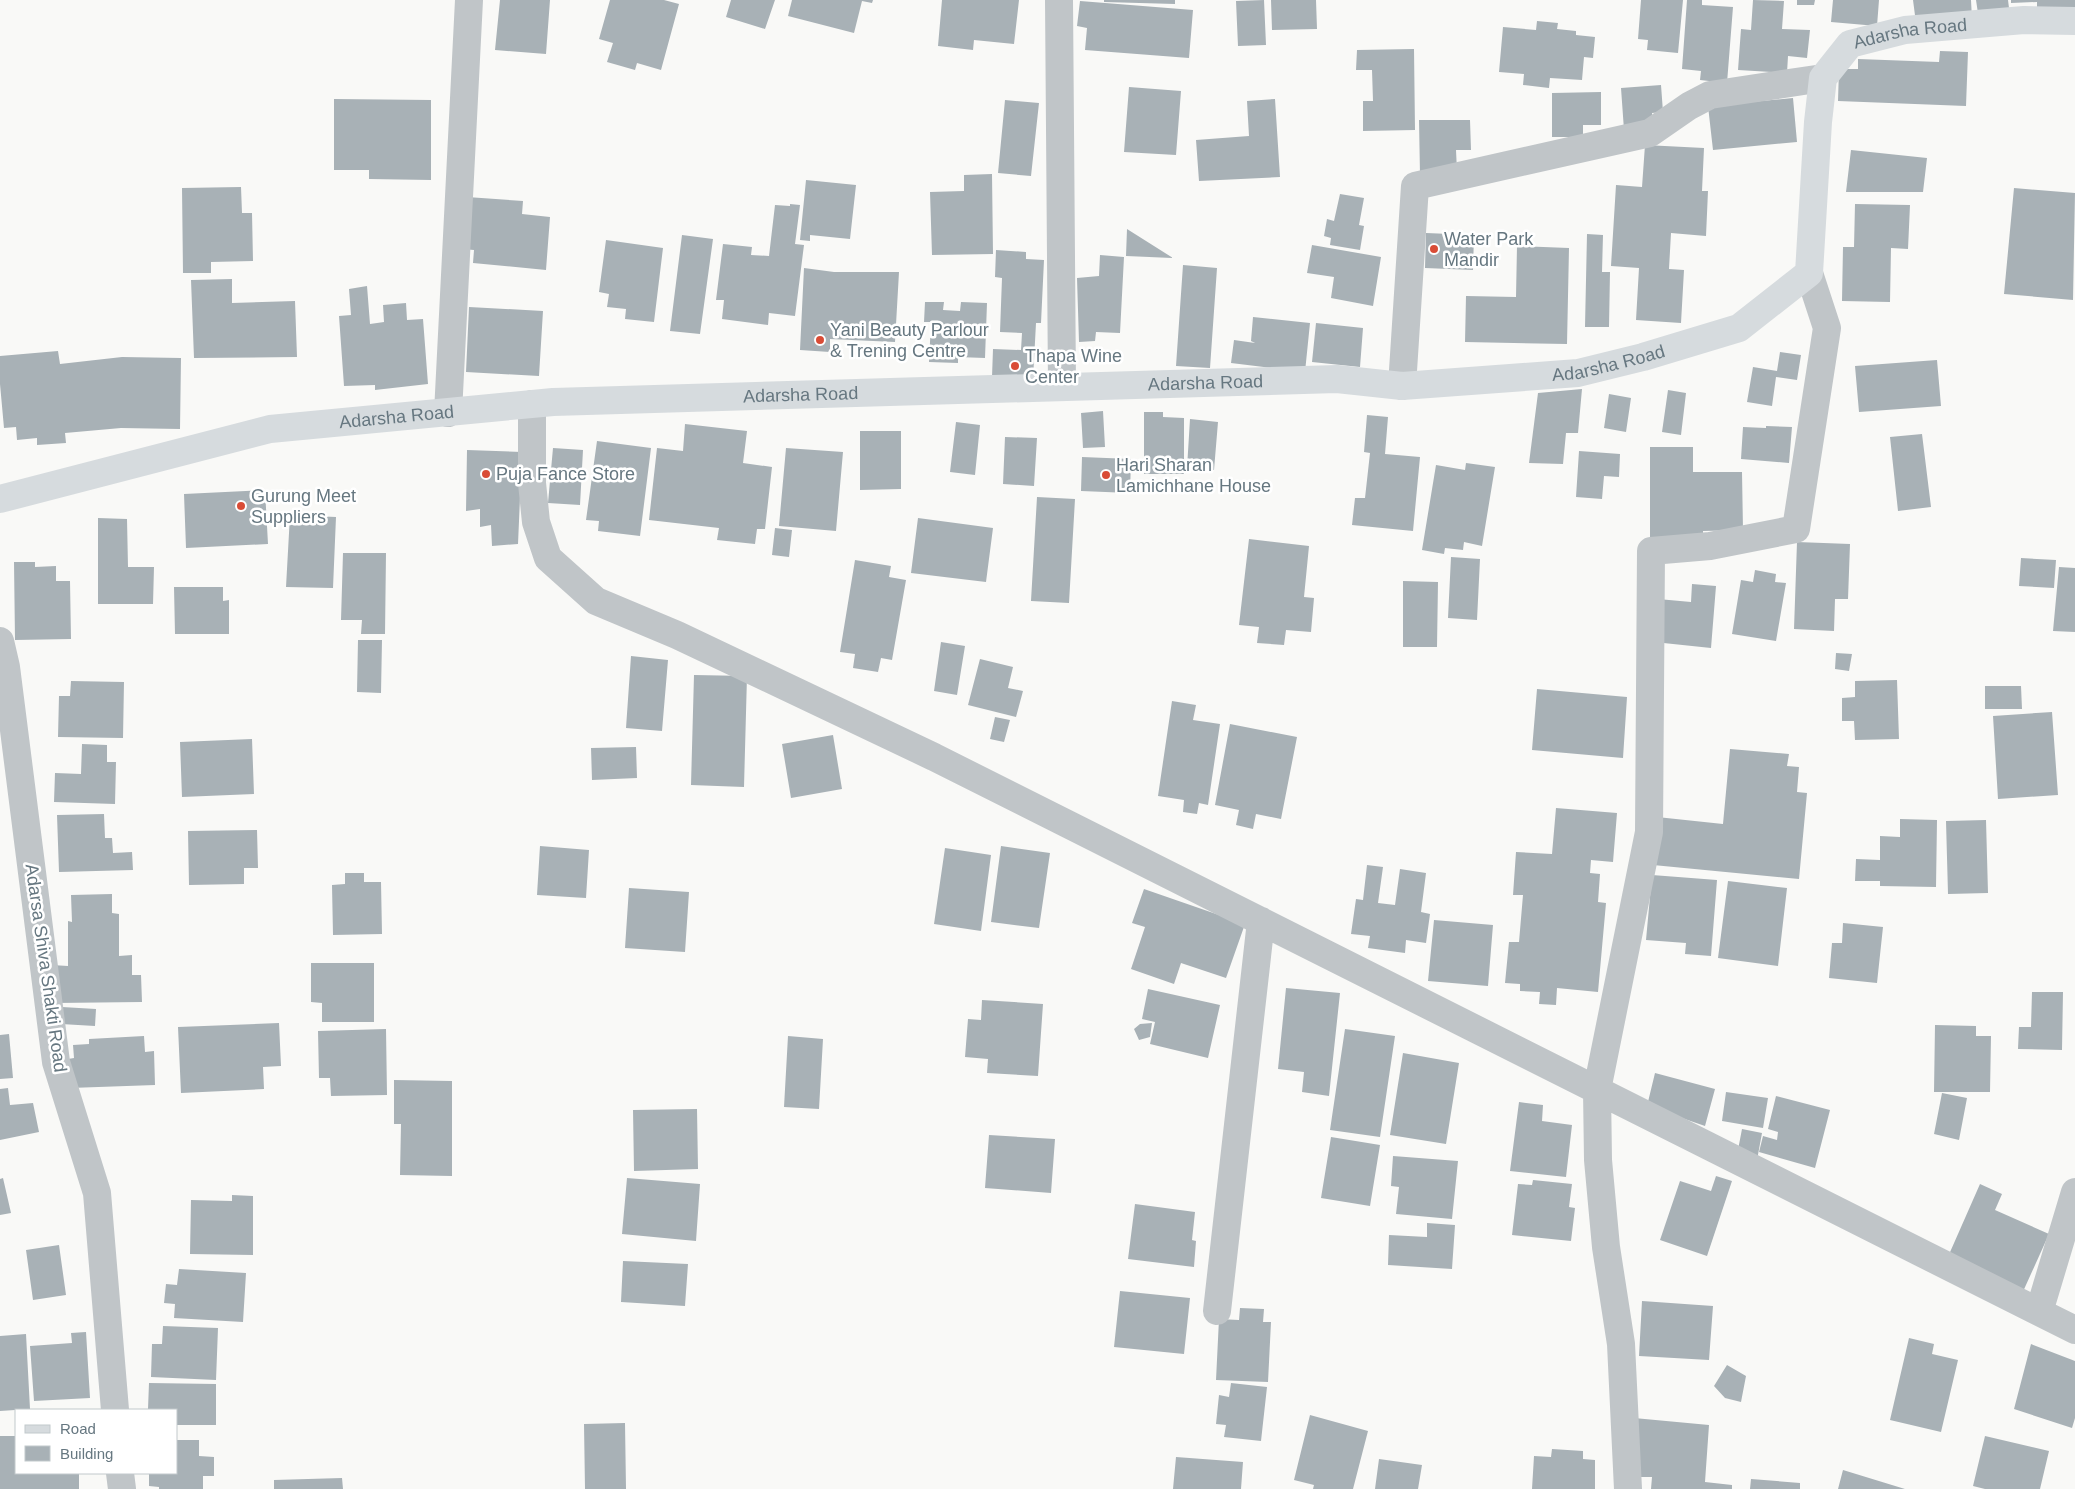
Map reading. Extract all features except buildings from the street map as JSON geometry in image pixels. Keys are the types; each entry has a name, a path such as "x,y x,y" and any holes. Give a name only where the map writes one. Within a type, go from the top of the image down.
{"main road":[{"name":"Adarsha Road","path":"1823,78 1850,44 1905,30 2024,20 2075,21"},
{"path":"1809,273 1818,122 1823,78"},
{"name":"Adarsha Road","path":"0,499 270,429 532,404 1062,386 1338,379 1402,386 1578,373 1643,357 1739,328 1809,273"}],"street":[{"path":"448,413 468,0"},
{"path":"1059,0 1062,386"},
{"path":"1402,386 1415,186 1650,133 1689,106 1710,95 1823,78"},
{"path":"1628,1489 1621,1344 1606,1247 1598,1160 1597,1090 1649,832 1651,551 1710,546 1796,529 1827,328 1809,273"},
{"path":"532,404 532,483 536,522 548,558 596,601 677,635 934,757 2075,1330"},
{"name":"Adarsa Shiva Shakti Road","path":"0,641 6,667 56,1062 97,1193 115,1409"},
{"path":"1216,1311 1260,921"},
{"path":"2039,1312 2075,1192"},
{"path":"120,1474 122,1489"}],"place":[{"name":"Water Park Mandir","path":"1434,249"},
{"name":"Yani Beauty Parlour & Trening Centre","path":"820,340"},
{"name":"Thapa Wine Center","path":"1015,366"},
{"name":"Puja Fance Store","path":"486,474"},
{"name":"Hari Sharan Lamichhane House","path":"1106,475"},
{"name":"Gurung Meet Suppliers","path":"241,506"}]}
